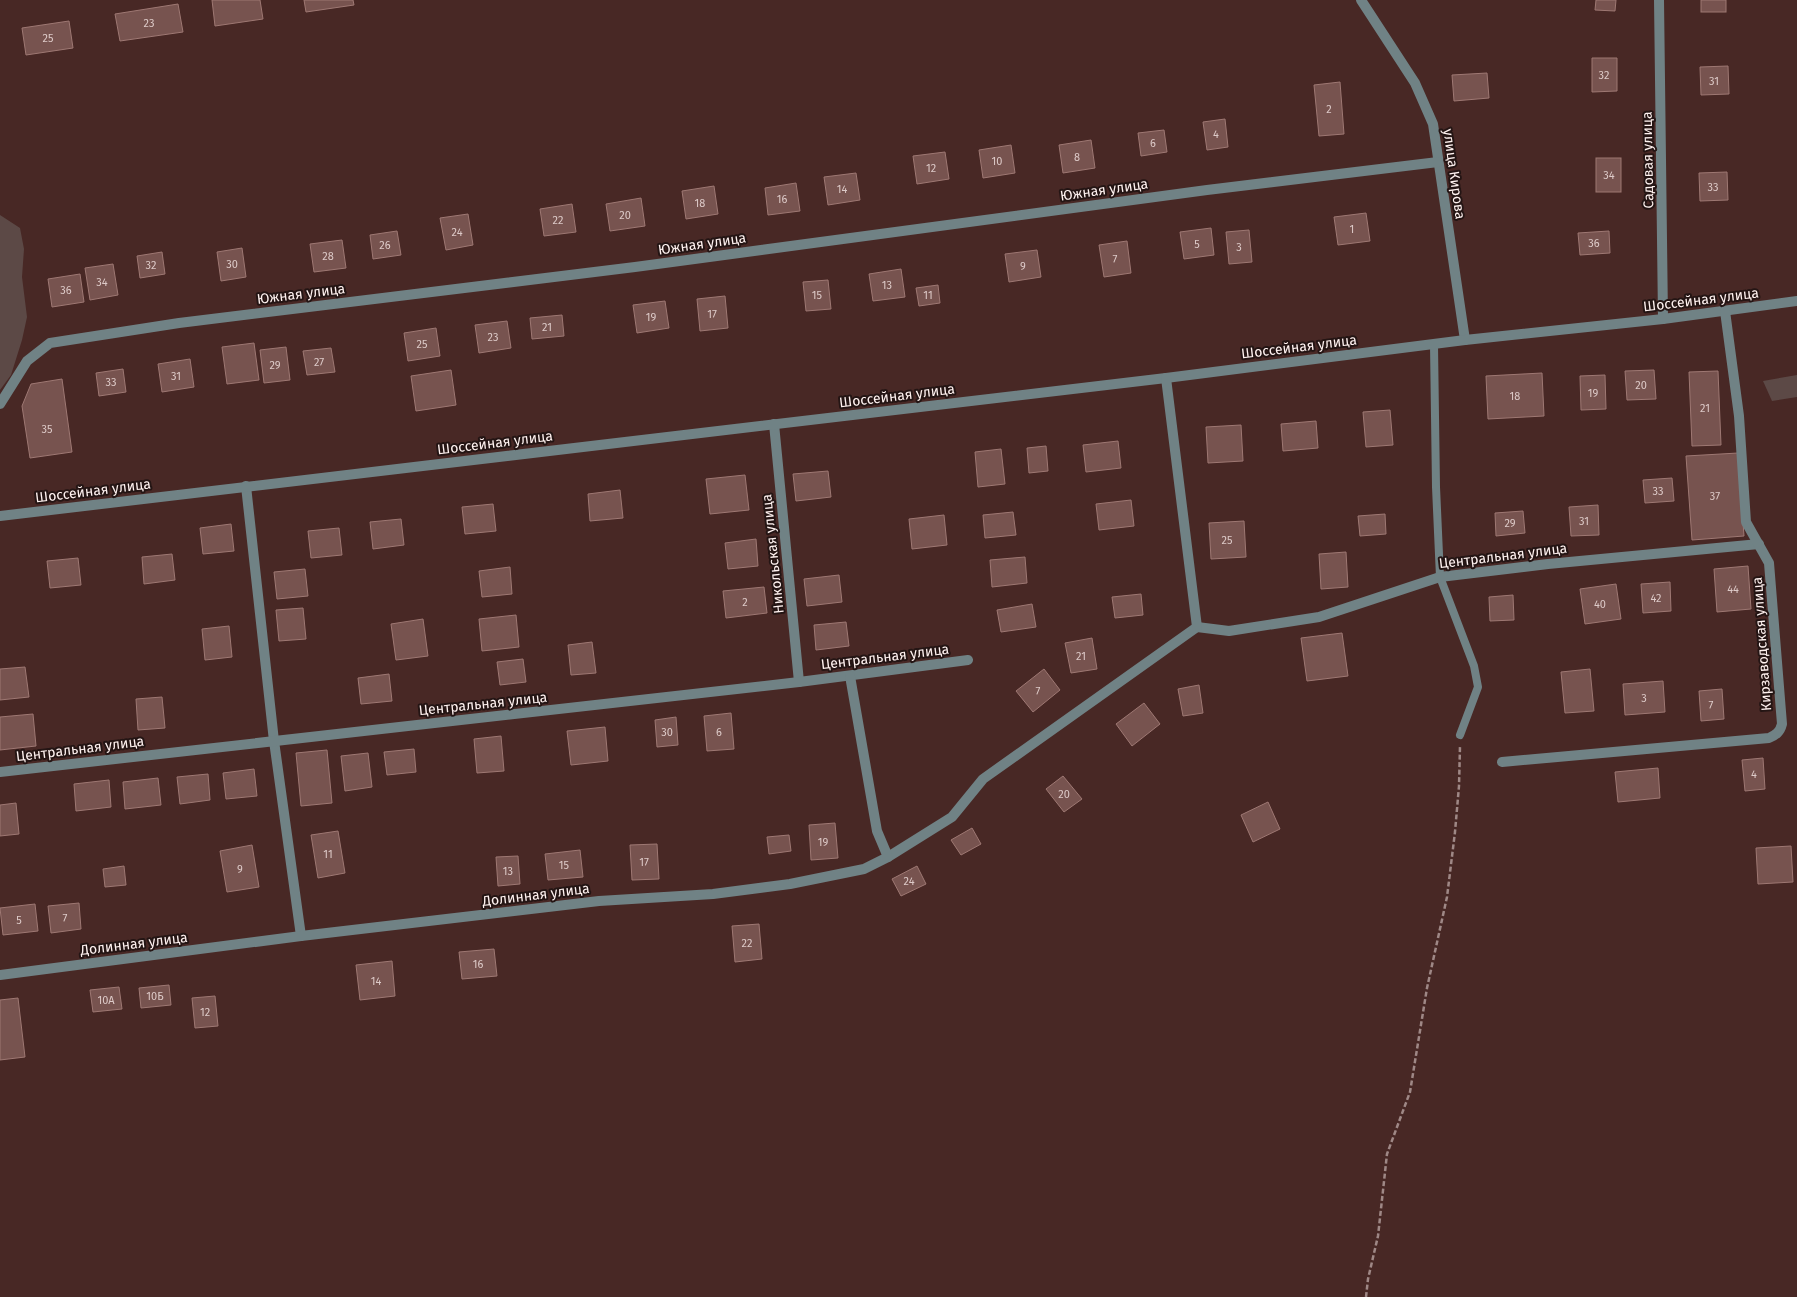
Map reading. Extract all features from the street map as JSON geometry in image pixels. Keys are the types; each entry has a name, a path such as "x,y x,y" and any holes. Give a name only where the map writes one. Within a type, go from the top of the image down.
{"street":[{"name":"улица Кирова","path":"1362,0 1415,84 1433,124 1466,340"},
{"name":"Садовая улица","path":"1659,0 1664,319"},
{"name":"Южная улица","path":"0,404 27,361 50,343 179,323 636,267 1207,190 1438,162"},
{"name":"Шоссейная улица","path":"0,516 1166,378 1466,340 1664,319 1797,301"},
{"name":"Кирзаводская улица","path":"1502,762 1769,738 1780,730 1782,724 1769,563 1746,522 1740,416 1725,311"},
{"path":"1166,378 1197,627"},
{"name":"Никольская улица","path":"774,424 799,682"},
{"path":"246,486 274,741 301,936"},
{"name":"Центральная улица","path":"1197,627 1229,631 1319,617 1440,577 1548,564 1759,544"},
{"name":"Долинная улица","path":"0,975 301,936 599,901 713,894 771,887 864,869 888,857 952,817 983,779 1197,627"},
{"name":"Центральная улица","path":"0,772 799,682 968,660"},
{"path":"850,676 877,831 888,857"}],"lane":[{"path":"1434,344 1436,487 1440,577 1474,666 1478,687 1460,734"}],"path":[{"path":"1366,1297 1368,1279 1378,1236 1387,1154 1410,1092 1427,988 1447,897 1458,795 1460,734"}],"shaded area":[{"path":"0,215 20,228 24,249 22,277 27,317 11,375 0,390"},
{"path":"1797,375 1797,397 1772,401 1763,381"}],"building":[{"path":"212,0 260,0 263,19 215,26"},
{"path":"304,0 353,0 354,5 306,12"},
{"path":"1596,0 1616,0 1615,11 1595,10"},
{"path":"1701,0 1726,0 1726,12 1701,12"},
{"path":"178,4 183,32 120,41 115,14"},
{"path":"69,21 73,48 26,55 22,28"},
{"path":"1592,58 1617,58 1617,91 1592,92"},
{"path":"1728,66 1729,94 1701,95 1700,67"},
{"path":"1487,73 1489,98 1454,101 1452,75"},
{"path":"1340,82 1344,134 1319,136 1314,85"},
{"path":"1225,119 1228,147 1207,150 1203,122"},
{"path":"1164,130 1167,152 1141,156 1138,133"},
{"path":"1091,140 1095,168 1063,173 1059,145"},
{"path":"1011,145 1015,173 983,178 979,150"},
{"path":"945,152 949,179 917,184 913,156"},
{"path":"1596,158 1621,158 1621,192 1596,192"},
{"path":"1727,172 1728,200 1700,201 1699,173"},
{"path":"856,173 860,200 828,205 824,177"},
{"path":"796,183 800,211 768,215 765,188"},
{"path":"714,186 718,214 686,219 682,191"},
{"path":"641,198 645,226 610,231 606,204"},
{"path":"572,204 576,232 544,236 540,209"},
{"path":"1366,213 1370,241 1338,245 1334,217"},
{"path":"468,214 473,245 446,250 440,218"},
{"path":"1211,228 1214,255 1184,259 1180,232"},
{"path":"1249,230 1252,262 1229,264 1226,232"},
{"path":"397,231 401,255 373,259 370,235"},
{"path":"1609,231 1610,253 1580,255 1578,233"},
{"path":"342,240 346,268 314,272 310,244"},
{"path":"1127,241 1131,273 1104,277 1099,245"},
{"path":"242,248 246,277 221,281 217,252"},
{"path":"1037,250 1041,277 1009,282 1005,254"},
{"path":"162,252 165,274 140,278 137,256"},
{"path":"113,264 118,295 90,300 85,268"},
{"path":"901,269 905,297 873,301 869,274"},
{"path":"80,274 84,302 52,307 48,279"},
{"path":"828,280 831,309 806,311 803,282"},
{"path":"938,285 940,303 919,306 916,288"},
{"path":"725,296 728,328 700,331 697,299"},
{"path":"665,301 669,328 637,333 633,305"},
{"path":"562,315 564,336 532,339 530,318"},
{"path":"507,321 511,348 479,353 475,325"},
{"path":"436,328 440,356 408,361 404,333"},
{"path":"254,343 259,380 227,384 222,347"},
{"path":"286,347 290,380 264,383 260,350"},
{"path":"331,348 335,372 307,375 303,351"},
{"path":"190,359 194,387 162,392 158,364"},
{"path":"123,369 126,392 99,396 96,373"},
{"path":"451,370 456,405 416,411 411,376"},
{"path":"1654,370 1656,399 1627,400 1625,371"},
{"path":"1718,371 1721,445 1692,446 1689,372"},
{"path":"1542,373 1544,416 1488,419 1486,376"},
{"path":"1605,375 1606,409 1581,410 1580,376"},
{"path":"62,379 72,452 30,458 22,406 31,384"},
{"path":"1390,410 1393,445 1366,447 1363,412"},
{"path":"1316,421 1318,448 1283,451 1281,424"},
{"path":"1241,425 1243,461 1208,463 1206,427"},
{"path":"1118,441 1121,468 1086,472 1083,445"},
{"path":"1046,446 1048,471 1029,473 1027,448"},
{"path":"1001,449 1005,484 978,487 975,452"},
{"path":"1738,453 1744,536 1692,540 1686,456"},
{"path":"828,471 831,497 796,501 793,474"},
{"path":"745,475 749,510 710,514 706,479"},
{"path":"1672,478 1674,501 1645,503 1643,480"},
{"path":"620,490 623,518 590,521 588,494"},
{"path":"1131,500 1134,526 1099,530 1096,504"},
{"path":"493,504 496,531 465,534 462,507"},
{"path":"1598,505 1599,535 1571,536 1569,507"},
{"path":"1523,511 1525,533 1496,536 1495,513"},
{"path":"1013,512 1016,535 985,538 983,515"},
{"path":"1385,514 1386,534 1360,536 1358,516"},
{"path":"944,515 947,545 912,549 909,519"},
{"path":"401,519 404,545 373,549 370,522"},
{"path":"1244,521 1246,557 1211,559 1209,523"},
{"path":"231,524 234,551 203,554 200,528"},
{"path":"339,528 342,555 311,558 308,531"},
{"path":"756,539 758,566 728,569 725,543"},
{"path":"1346,552 1348,587 1321,589 1319,554"},
{"path":"172,554 175,580 144,584 142,557"},
{"path":"1025,557 1027,583 992,587 990,560"},
{"path":"78,558 81,585 50,588 47,561"},
{"path":"1748,566 1751,609 1717,612 1714,569"},
{"path":"510,567 512,594 482,597 479,571"},
{"path":"305,569 308,596 277,599 274,572"},
{"path":"839,575 842,602 807,606 804,579"},
{"path":"1670,582 1671,611 1643,613 1641,584"},
{"path":"1616,584 1621,619 1585,624 1580,589"},
{"path":"764,587 767,613 726,618 723,591"},
{"path":"1141,594 1143,615 1115,618 1112,597"},
{"path":"1513,595 1514,620 1490,621 1489,597"},
{"path":"1032,604 1036,627 1001,632 997,610"},
{"path":"303,608 306,639 279,641 276,610"},
{"path":"516,615 519,647 482,651 479,619"},
{"path":"423,619 428,656 396,660 391,624"},
{"path":"846,622 849,646 816,650 814,625"},
{"path":"229,626 232,657 205,660 202,629"},
{"path":"1342,633 1348,676 1307,681 1301,638"},
{"path":"1092,638 1097,669 1071,673 1065,643"},
{"path":"592,642 596,673 571,675 568,645"},
{"path":"523,659 526,682 500,685 497,662"},
{"path":"25,667 29,697 0,700 0,669"},
{"path":"1044,669 1060,690 1033,712 1016,691"},
{"path":"1590,669 1594,711 1565,713 1561,672"},
{"path":"389,674 392,701 361,704 358,678"},
{"path":"1663,681 1665,712 1625,715 1623,684"},
{"path":"1199,685 1203,713 1183,716 1178,689"},
{"path":"1722,689 1724,719 1701,721 1699,691"},
{"path":"162,697 165,728 138,730 136,699"},
{"path":"1144,703 1160,724 1132,746 1116,724"},
{"path":"731,713 734,749 707,751 704,716"},
{"path":"33,714 36,746 0,750 0,717"},
{"path":"676,717 678,745 657,747 655,720"},
{"path":"605,727 608,761 571,765 567,731"},
{"path":"501,736 504,771 477,773 474,739"},
{"path":"414,749 416,772 387,775 384,752"},
{"path":"327,750 332,803 301,806 296,753"},
{"path":"368,753 372,787 345,791 341,756"},
{"path":"1763,758 1765,789 1745,791 1742,760"},
{"path":"1658,768 1660,798 1618,802 1615,772"},
{"path":"254,769 257,796 226,799 223,773"},
{"path":"208,774 210,800 180,804 177,777"},
{"path":"1063,776 1082,799 1064,812 1046,789"},
{"path":"158,778 161,805 125,809 123,782"},
{"path":"109,780 111,807 76,811 74,784"},
{"path":"1268,802 1280,829 1253,842 1241,815"},
{"path":"16,803 19,834 0,836 0,805"},
{"path":"835,823 838,858 811,860 809,825"},
{"path":"972,828 981,844 961,855 951,840"},
{"path":"338,831 345,873 318,878 311,835"},
{"path":"789,835 791,851 769,854 767,837"},
{"path":"657,844 659,879 632,880 630,845"},
{"path":"252,845 259,887 227,892 220,851"},
{"path":"1791,846 1793,882 1758,884 1756,848"},
{"path":"580,850 583,877 548,880 545,854"},
{"path":"518,856 520,884 498,886 496,857"},
{"path":"124,866 126,885 105,887 103,869"},
{"path":"917,866 926,884 901,896 892,879"},
{"path":"79,903 81,929 51,933 48,906"},
{"path":"35,904 38,931 3,935 0,908"},
{"path":"759,924 762,959 735,962 732,926"},
{"path":"494,949 497,976 462,979 459,952"},
{"path":"392,961 395,996 360,1000 356,965"},
{"path":"169,985 171,1005 141,1008 139,988"},
{"path":"119,987 122,1009 93,1012 90,990"},
{"path":"215,996 218,1026 195,1028 192,998"},
{"path":"18,998 25,1057 0,1060 0,1000"}]}
